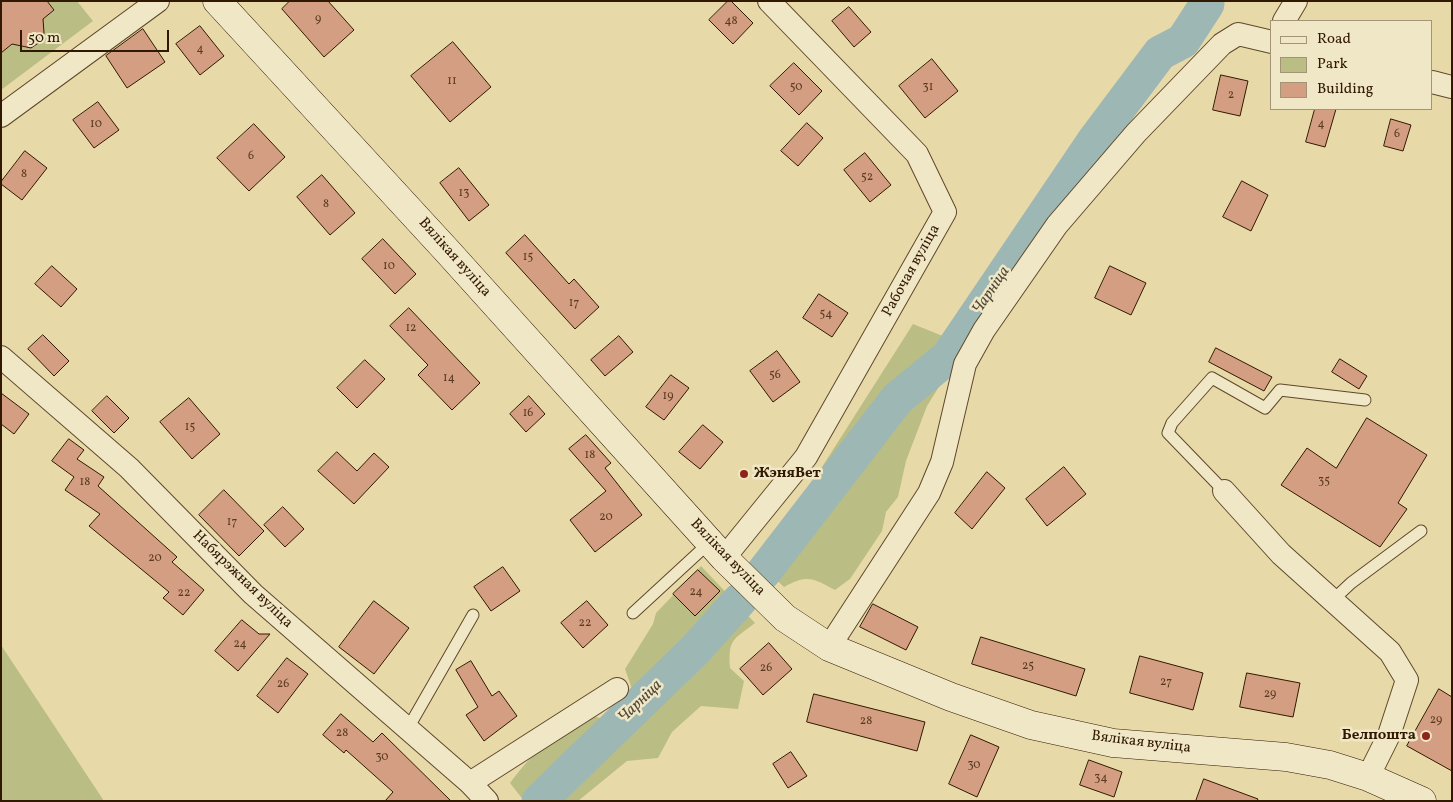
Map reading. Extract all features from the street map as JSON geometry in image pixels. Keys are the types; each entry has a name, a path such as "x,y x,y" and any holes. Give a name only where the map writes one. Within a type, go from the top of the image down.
{"main road":[{"name":"Вялікая вуліца","path":"217,1 449,253 717,550 785,618 829,647 951,697 1031,725 1113,743 1286,757 1330,765 1368,777 1422,801"}],"street":[{"path":"1,116 158,1"},
{"name":"Рабочая вуліца","path":"717,550 806,457 945,212 917,154 769,1"},
{"path":"1285,20 1296,1"},
{"path":"829,647 929,492 942,462 965,364 984,330 1057,225 1123,147 1222,44 1238,34 1270,42"},
{"path":"1433,82 1452,87"},
{"name":"Набярэжная вуліца","path":"1,357 129,468 252,594 470,783 486,801"},
{"path":"1224,491 1281,554 1334,599 1390,652 1407,680 1390,735 1368,777"},
{"path":"470,783 617,689"}],"lane":[{"path":"1224,491 1168,433 1172,424 1212,378 1265,408 1280,390 1366,400"},
{"path":"1334,599 1351,583 1421,531"},
{"path":"633,613 717,550"},
{"path":"407,730 473,615"}],"green space":[{"path":"47,1 77,1 93,21 1,90 1,53 15,42 28,48 40,42 44,33 40,21 54,10"},
{"path":"913,324 965,345 927,406 906,461 898,497 886,512 882,531 850,579 835,590 810,579 799,580 784,587 755,560 808,489"},
{"path":"701,566 755,623 737,637 730,651 730,668 744,681 738,709 701,706 672,732 658,758 627,761 578,801 524,801 510,783 536,752 557,734 568,726 592,715 604,720 632,689 625,669 653,624 656,613"},
{"path":"1,645 104,801 1,801"}],"building":[{"path":"1,1 47,1 54,10 43,19 44,33 40,42 31,48 12,44 1,53"},
{"path":"290,1 328,1 354,30 324,57 282,9"},
{"path":"728,1 731,1 753,23 733,44 709,20"},
{"path":"849,7 871,32 854,47 832,21"},
{"path":"200,26 224,56 200,75 176,44"},
{"path":"143,29 165,62 127,88 106,56"},
{"path":"453,42 491,87 450,122 411,76"},
{"path":"932,59 958,91 925,118 899,86"},
{"path":"794,63 822,91 799,115 770,86"},
{"path":"1221,75 1248,81 1240,116 1213,110"},
{"path":"98,102 119,130 94,148 73,120"},
{"path":"1315,110 1336,110 1325,147 1306,142"},
{"path":"1391,119 1411,125 1403,151 1384,146"},
{"path":"807,123 823,138 798,166 781,151"},
{"path":"254,124 285,157 249,191 217,158"},
{"path":"25,151 47,168 22,200 1,184 1,182"},
{"path":"865,153 891,185 870,202 844,170"},
{"path":"459,168 489,205 469,221 440,183"},
{"path":"322,175 355,213 330,235 297,197"},
{"path":"1242,181 1268,195 1251,231 1223,217"},
{"path":"525,235 569,284 574,279 599,307 575,329 506,253"},
{"path":"383,239 416,274 395,294 362,259"},
{"path":"52,266 77,289 61,307 35,284"},
{"path":"1110,266 1146,283 1131,315 1095,298"},
{"path":"819,294 848,313 832,337 803,318"},
{"path":"409,308 480,383 452,410 418,375 428,365 390,326"},
{"path":"43,335 69,361 54,376 28,349"},
{"path":"619,336 633,352 605,376 591,360"},
{"path":"1216,348 1272,377 1264,391 1209,362"},
{"path":"777,351 800,382 773,402 750,371"},
{"path":"1340,359 1367,376 1359,389 1332,372"},
{"path":"365,360 385,379 357,408 337,388"},
{"path":"671,375 689,388 664,420 646,407"},
{"path":"1,393 29,414 14,434 1,424"},
{"path":"107,396 129,418 114,433 92,411"},
{"path":"529,396 545,414 526,432 510,414"},
{"path":"189,398 220,434 192,459 160,422"},
{"path":"1367,418 1427,455 1398,503 1407,509 1380,547 1281,485 1307,448 1336,468"},
{"path":"703,425 723,442 700,469 679,452"},
{"path":"586,435 611,463 605,468 642,515 595,552 570,520 606,491 569,449"},
{"path":"69,439 84,450 77,459 104,477 98,486 177,557 172,562 204,590 183,615 163,598 169,592 89,526 100,514 65,490 74,477 52,461"},
{"path":"337,452 357,471 374,453 389,467 354,504 318,471"},
{"path":"1064,467 1086,494 1047,526 1026,499"},
{"path":"987,472 1005,488 972,529 955,513"},
{"path":"224,490 264,531 239,556 199,515"},
{"path":"283,507 304,529 285,547 264,525"},
{"path":"503,567 520,591 491,611 474,587"},
{"path":"698,570 720,591 695,616 673,594"},
{"path":"374,601 409,628 374,674 339,647"},
{"path":"587,601 608,625 583,648 561,623"},
{"path":"873,604 918,627 906,650 860,627"},
{"path":"242,620 259,634 270,634 238,671 215,651"},
{"path":"981,637 1085,669 1076,696 972,664"},
{"path":"769,643 792,669 763,695 740,669"},
{"path":"1140,656 1203,673 1193,710 1130,693"},
{"path":"287,658 308,674 278,713 257,696"},
{"path":"471,661 492,696 499,691 517,716 484,741 466,715 478,707 456,670"},
{"path":"1247,673 1300,683 1293,717 1240,707"},
{"path":"1439,689 1452,697 1452,771 1407,746"},
{"path":"814,694 925,722 917,751 807,722"},
{"path":"341,714 373,742 382,733 451,801 385,801 393,792 346,750 344,753 323,735"},
{"path":"971,735 999,747 977,797 949,784"},
{"path":"791,752 807,776 788,788 773,764"},
{"path":"1089,760 1122,772 1114,797 1080,785"},
{"path":"1204,779 1258,799 1257,801 1196,801"}],"waterway":[{"name":"Чарніца","path":"763,573 897,399 948,357 1094,141 1160,53 1183,41 1207,4 1205,1"},
{"name":"Чарніца","path":"539,801 695,650 740,600"}],"place":[{"name":"ЖэняВет","path":"744,474"},
{"name":"Белпошта","path":"1426,736"}]}
